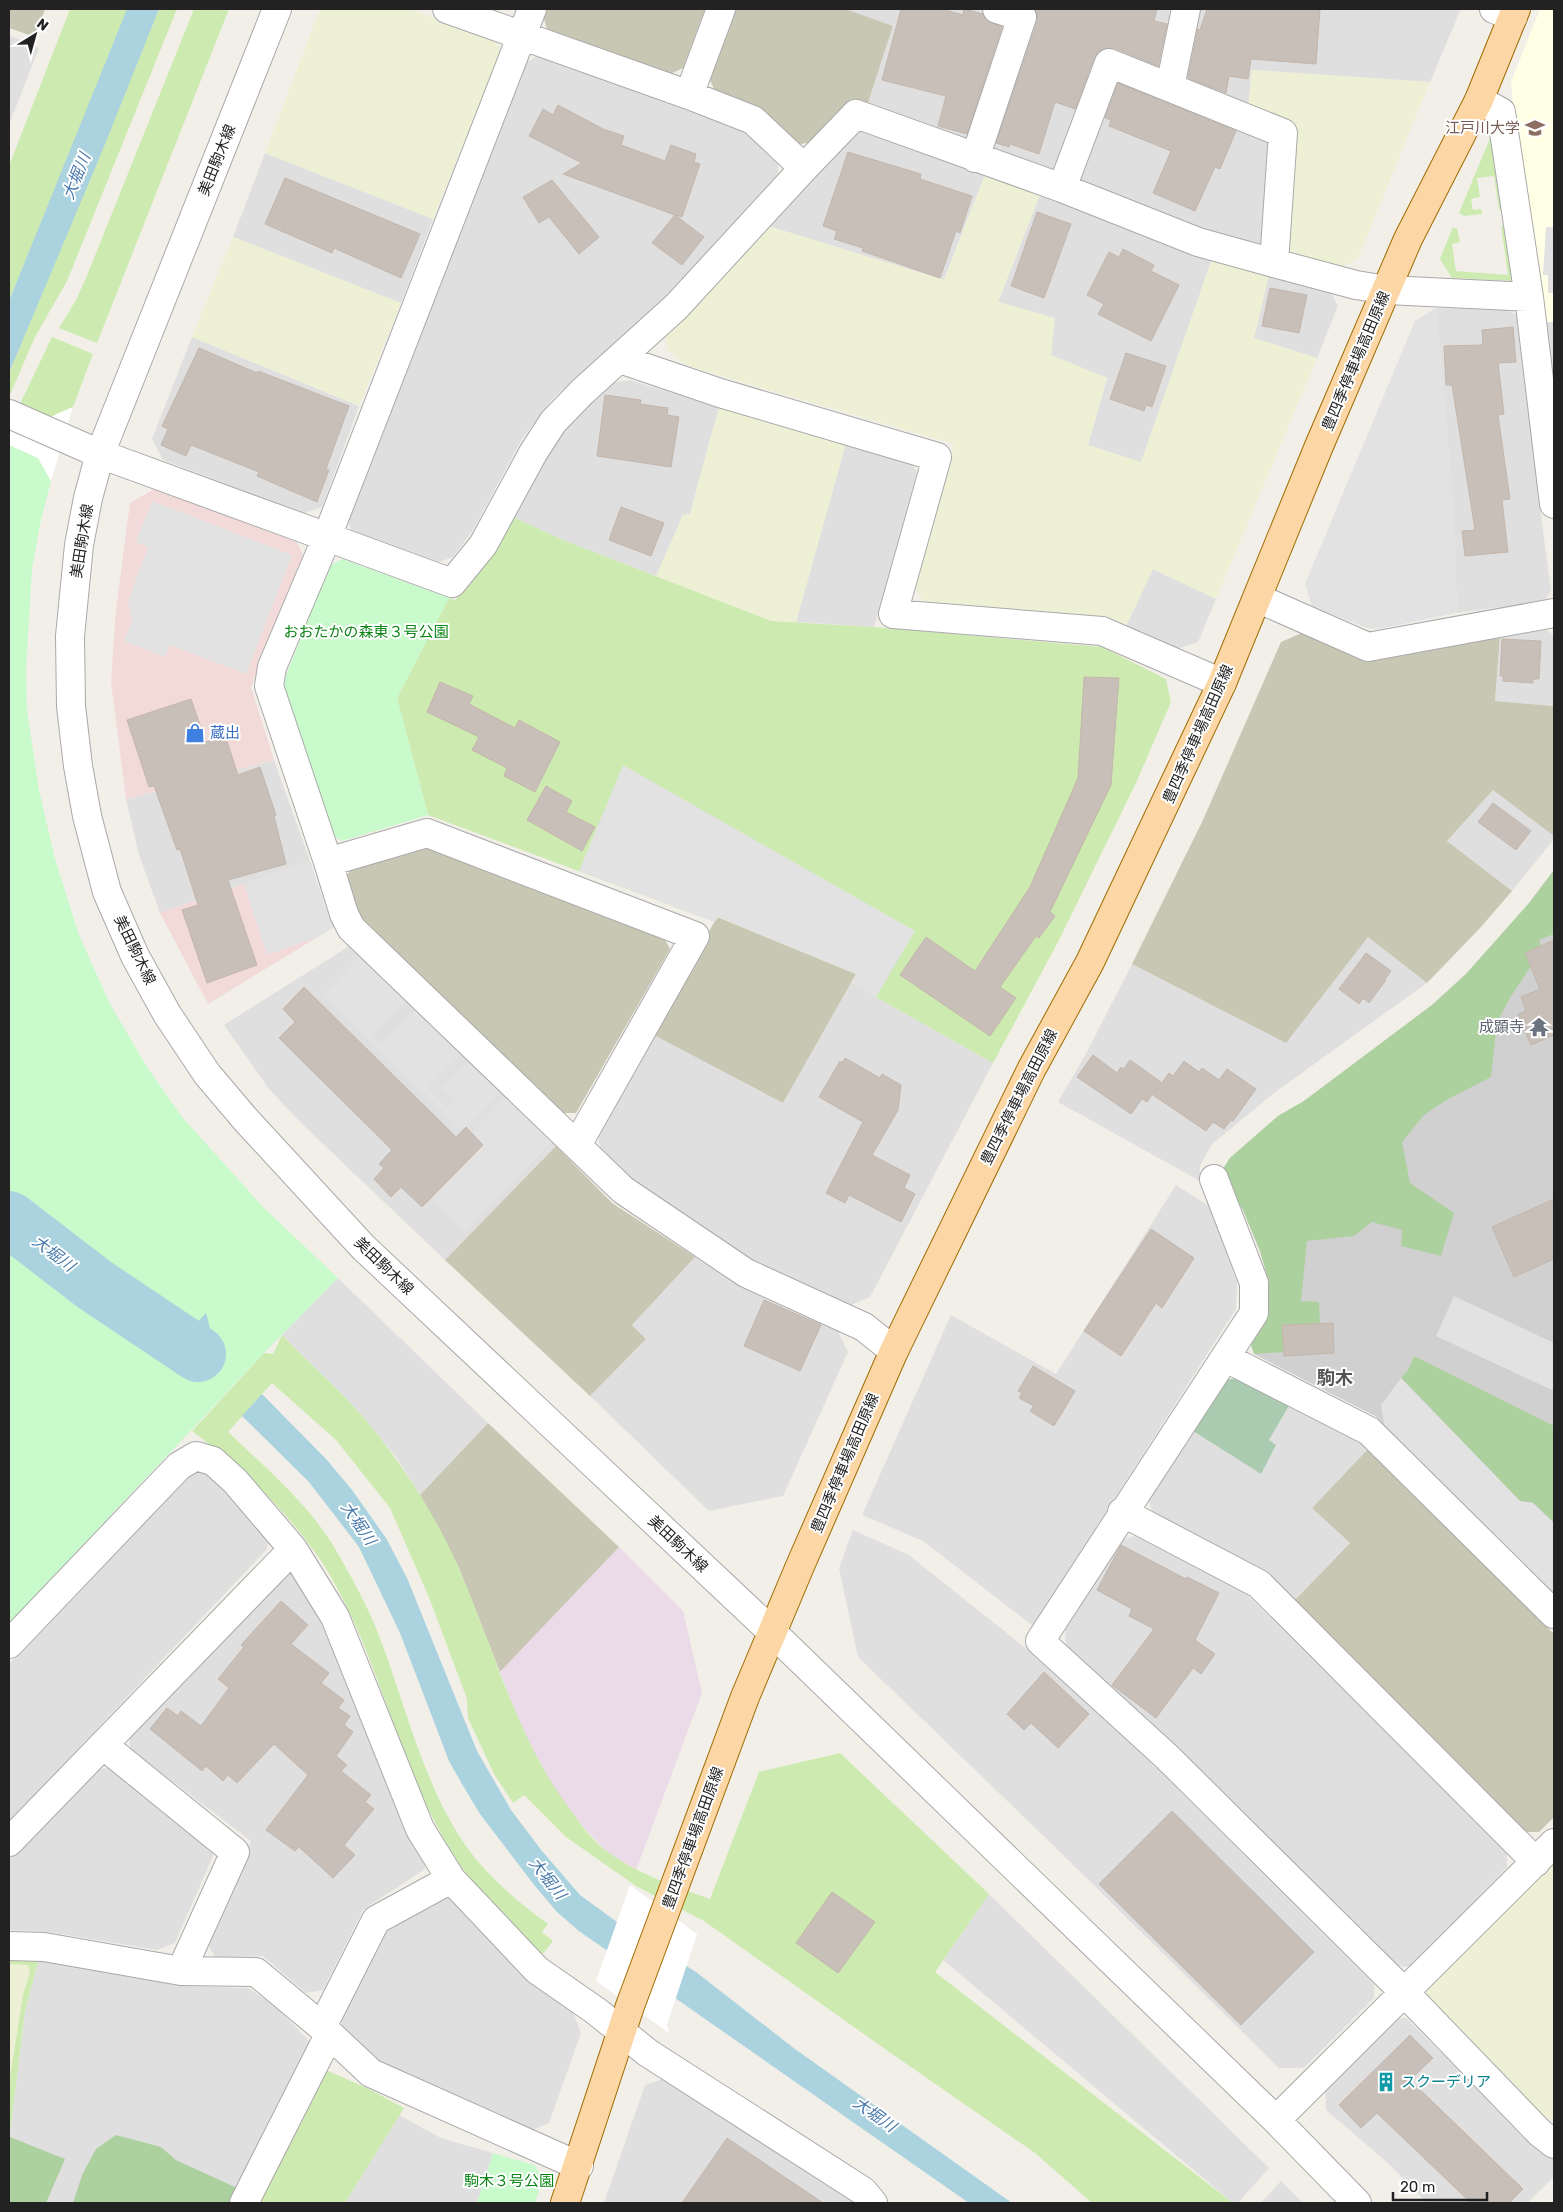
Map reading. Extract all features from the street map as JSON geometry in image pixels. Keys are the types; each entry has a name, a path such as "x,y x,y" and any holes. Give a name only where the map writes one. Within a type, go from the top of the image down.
{"main road":[{"name":"豊四季停車場高田原線","path":"565,2203 579,2166 630,2006 745,1697 772,1632 894,1351 1031,1070 1094,954 1222,683 1408,239 1478,100 1508,11"}],"street":[{"name":"美田駒木線","path":"277,9 100,454 88,498 79,545 70,636 72,706 78,766 87,816 107,892 135,956 167,1014 207,1074 246,1120 363,1247 772,1632 1276,2120 1357,2203"},
{"path":"447,9 689,95 753,120 804,168"},
{"path":"532,9 326,537 272,667 269,686 344,914 351,928 623,1190 746,1274 864,1327 894,1351"},
{"path":"689,95 721,9"},
{"path":"975,158 1022,17 997,9"},
{"path":"1170,87 1186,9"},
{"path":"1062,188 1109,63 1283,133 1274,263"},
{"path":"1478,100 1501,112 1529,297 1554,504"},
{"path":"9,414 100,454 452,583 482,545 533,452 553,422 582,392 676,307 856,114 1062,188 1198,242 1274,263 1356,285 1386,290 1529,297"},
{"path":"620,359 720,393 937,457 893,614 1102,631 1222,683"},
{"path":"1257,598 1368,647 1554,613"},
{"path":"328,862 427,833 696,936 577,1145"},
{"path":"1214,1178 1254,1283 1254,1313 1226,1358 1122,1512 1040,1641 1166,1756 1405,1993 1540,2133 1554,2144"},
{"path":"1226,1358 1369,1431 1554,1614"},
{"path":"9,1644 179,1466 196,1456 213,1461 235,1480 294,1549 335,1618 420,1829 451,1879 537,1970 596,2011 648,2053 863,2190 873,2203"},
{"path":"1122,1512 1259,1584 1536,1862"},
{"path":"9,1842 294,1549"},
{"path":"104,1745 235,1852 180,1970"},
{"path":"1276,2120 1554,1842"},
{"path":"244,2203 326,2031 376,1920 451,1879"},
{"path":"9,1946 44,1947 180,1970 256,1972 326,2031 370,2073 579,2166"}],"shaded area":[{"path":"9,9 45,9 35,37 9,28"},
{"path":"320,9 409,9 496,40 500,54 433,219 265,153"},
{"path":"546,9 705,9 683,68 670,74 547,29 543,16"},
{"path":"735,9 845,9 893,26 867,106 814,142 800,144 761,108 715,91 709,78"},
{"path":"845,9 975,9 1006,18 1010,29 973,136 960,143 867,106 893,27"},
{"path":"1043,9 1178,9 1166,68 1157,74 1100,51 1095,70 1057,168 1042,174 994,155 988,142 1024,39"},
{"path":"1196,9 1461,9 1430,82 1252,70 1248,108 1189,85 1183,74"},
{"name":"江戸川大学","path":"1540,9 1554,9 1554,322 1542,322 1519,173 1511,82"},
{"path":"9,35 39,48 9,125"},
{"path":"539,55 744,132 778,164 778,175 656,308 554,397 522,439 473,530 453,557 439,562 352,531 346,517 527,62"},
{"path":"1252,70 1430,82 1358,258 1338,270 1295,257 1285,248 1294,125 1248,108"},
{"path":"1122,79 1268,138 1273,148 1266,241 1256,249 1081,188 1077,176 1112,82"},
{"path":"868,128 986,172 944,280 768,226 851,131"},
{"path":"265,153 433,219 401,303 233,237"},
{"path":"986,172 1041,192 998,302 1055,318 1051,355 1107,378 1088,445 1141,462 1213,256 1270,270 1254,338 1317,358 1216,599 1153,569 1126,626 1109,617 923,601 915,587 954,444 697,369 683,363 668,350 665,336 768,226 944,280"},
{"path":"1041,192 1213,256 1141,463 1088,445 1107,378 1051,355 1054,318 998,302"},
{"path":"1546,227 1554,227 1554,293 1548,293 1548,275 1543,275"},
{"path":"233,237 401,303 359,406 192,337"},
{"path":"1270,270 1328,286 1338,306 1317,358 1254,338"},
{"path":"1436,308 1508,310 1520,317 1539,500 1551,591 1544,601 1457,613 1453,505"},
{"path":"1436,308 1453,505 1457,613 1378,629 1367,628 1312,606 1305,584 1415,321"},
{"path":"1542,322 1554,322 1554,444"},
{"path":"192,337 359,406 322,507 305,513 163,460 152,439"},
{"path":"630,380 719,407 690,514 683,515 656,576 563,540 513,517 551,448 574,419 615,382"},
{"path":"719,407 846,443 796,622 771,621 656,576 683,515 690,514"},
{"path":"846,443 910,461 917,472 874,627 796,622"},
{"path":"154,489 297,542 303,555 251,687 274,760 126,799 111,682 116,609 130,503"},
{"path":"152,501 292,555 246,674 170,645 165,657 124,641 132,621 128,601 148,547 136,542"},
{"path":"1153,569 1216,599 1198,642 1174,650 1126,626"},
{"path":"1546,630 1554,635 1554,706 1495,701 1500,636"},
{"path":"1304,632 1369,661 1500,636 1495,701 1554,706 1554,836 1493,790 1447,841 1512,891 1481,927 1427,983 1368,937 1286,1043 1132,964 1203,820 1281,642"},
{"path":"274,760 310,861 160,913 139,855 126,799"},
{"path":"623,765 915,931 876,997 851,983 856,974 718,917 715,922 579,871"},
{"path":"1493,790 1554,836 1554,839 1512,891 1447,841"},
{"path":"421,847 434,847 663,936 670,949 576,1113 562,1113 364,920 355,907 345,879 352,867"},
{"path":"310,861 329,919 334,927 208,1004 160,913"},
{"path":"310,861 329,919 334,927 318,937 267,955 244,884"},
{"path":"1554,870 1554,1595 1375,1416 1254,1354 1249,1339 1265,1312 1269,1282 1260,1251 1243,1210 1223,1177 1223,1169 1230,1158 1278,1116 1304,1101 1432,1005 1466,974 1529,903"},
{"path":"717,917 856,974 783,1103 652,1034"},
{"path":"1368,937 1427,983 1274,1093 1212,1144 1200,1166 1200,1181 1058,1102 1087,1052 1132,964 1285,1042"},
{"path":"351,945 556,1146 445,1260 300,1122 269,1089 224,1025"},
{"path":"361,955 407,999 372,1035 382,1044 416,1008 462,1053 427,1088 448,1108 455,1101 441,1088 469,1060 501,1092 462,1131 323,995"},
{"path":"851,983 993,1063 870,1297 849,1306 755,1264 633,1180 600,1147 597,1131 652,1034 783,1103"},
{"path":"506,1096 552,1142 465,1232 431,1197 471,1133"},
{"path":"556,1146 612,1203 695,1257 632,1325 646,1339 590,1396 445,1260"},
{"path":"1176,1185 1209,1206 1237,1282 1236,1309 1033,1626 923,1541 862,1515 951,1315 1056,1374"},
{"path":"695,1257 743,1288 837,1329 848,1352 783,1496 709,1511 590,1396 646,1339 632,1325"},
{"path":"338,1278 488,1423 420,1495 396,1457 363,1417 282,1335"},
{"path":"1454,1296 1554,1343 1554,1391 1436,1336"},
{"path":"1237,1378 1290,1404 1269,1440 1276,1445 1261,1474 1193,1431 1224,1380"},
{"path":"1401,1378 1520,1501 1533,1503 1554,1523 1554,1595 1384,1424 1381,1405"},
{"path":"1290,1404 1359,1438 1369,1448 1312,1508 1350,1543 1295,1600 1262,1569 1153,1513 1148,1499 1193,1431 1261,1474 1269,1440"},
{"path":"488,1423 619,1547 500,1672 459,1568 420,1495"},
{"path":"1369,1448 1554,1634 1554,1817 1539,1832 1524,1832 1295,1600 1350,1543 1312,1508"},
{"path":"205,1471 270,1534 267,1549 9,1822 9,1664 191,1472"},
{"path":"853,1530 909,1555 1023,1646 1143,1755 1374,1984 1374,1998 1304,2068 1279,2068 1055,1847 858,1657 839,1568"},
{"path":"1135,1536 1246,1593 1507,1853 1507,1867 1411,1967 1397,1966 1179,1748 1066,1646 1065,1630 1122,1540"},
{"path":"619,1547 683,1611 702,1693 636,1870 606,1851 563,1802 519,1722 500,1672"},
{"path":"284,1574 301,1574 322,1613 425,1855 425,1869 363,1910 323,1990 306,1993 263,1956 215,1957 206,1941 251,1841 130,1749 130,1733"},
{"path":"110,1768 210,1842 213,1856 175,1943 157,1950 49,1932 9,1930 9,1860 94,1769"},
{"path":"1554,1855 1554,2122 1544,2115 1426,1998 1427,1983"},
{"path":"439,1892 453,1895 535,1983 573,2012 581,2033 549,2123 530,2131 377,2063 344,2033 341,2018 382,1936 394,1922"},
{"path":"989,1894 1269,2168 1238,2203 1233,2203 943,1960"},
{"path":"39,1959 182,1986 248,1988 274,2005 312,2044 229,2203 9,2203 9,2142 25,2011"},
{"path":"9,1964 28,1964 30,1972 23,1995 9,2083"},
{"path":"1406,2018 1529,2140 1554,2158 1554,2177 1527,2203 1427,2203 1390,2165 1326,2110 1325,2085 1393,2019"},
{"path":"669,2077 854,2203 604,2203 645,2085"},
{"path":"399,2115 441,2138 493,2153 477,2203 345,2203"},
{"path":"1281,2181 1303,2203 1261,2203"}],"green space":[{"path":"70,9 128,9 9,301 9,166"},
{"path":"159,9 177,9 67,281 35,337 9,397 9,373"},
{"path":"194,9 229,9 97,343 59,328 76,300 86,278"},
{"path":"1493,131 1503,209 1499,210 1494,176 1477,178 1480,197 1471,199 1473,210 1481,209 1482,214 1464,216 1459,213"},
{"path":"1506,225 1514,281 1452,278 1440,259 1453,227 1457,229 1460,242 1452,244 1456,271 1508,275 1501,226"},
{"path":"52,337 93,354 73,407 50,417 20,404"},
{"path":"9,445 38,458 51,481 32,568 26,670 27,710 39,790 55,859 79,935 110,1004 147,1067 182,1117 264,1208 338,1278 264,1353 9,1623"},
{"path":"513,517 563,540 771,621 874,627 1102,647 1166,679 1171,702 1136,783 1058,942 993,1063 851,983 856,974 718,917 715,922 428,815 397,698 449,598 455,600 496,549"},
{"name":"おおたかの森東３号公園","path":"342,559 449,598 397,698 428,815 342,841 331,834 283,692 286,675 330,566"},
{"path":"1554,870 1554,934 1539,940 1541,946 1525,953 1531,966 1497,1022 1491,1077 1448,1099 1424,1115 1402,1142 1410,1183 1454,1213 1441,1256 1401,1246 1402,1230 1372,1222 1354,1236 1307,1241 1301,1301 1319,1302 1320,1324 1283,1325 1284,1352 1254,1354 1249,1339 1265,1312 1269,1282 1260,1251 1243,1210 1223,1177 1223,1169 1230,1158 1278,1116 1304,1101 1432,1005 1466,974 1529,903"},
{"path":"282,1335 364,1418 394,1456 421,1496 455,1560 515,1711 532,1747 552,1783 590,1836 608,1852 645,1874 710,1899 759,1772 840,1753 989,1894 935,1972 1233,2203 1092,2203 1035,2153 704,1921 636,1886 566,1837 524,1795 513,1803 494,1774 468,1718 467,1699 430,1600 390,1508 336,1440 272,1383 228,1432 287,1488 327,1535 354,1582 374,1623 426,1770 451,1822 466,1846 494,1879 548,1924 542,1932 553,1941 541,1956 517,1935 468,1877 433,1819 404,1752 363,1642 338,1589 323,1564 295,1526 263,1492 229,1460 192,1431 264,1353 273,1354"},
{"path":"1414,1356 1554,1426 1554,1523 1533,1503 1520,1501 1401,1378 1408,1370"},
{"path":"9,1959 39,1959 25,2011 9,2142 9,2083 23,1995 30,1972 28,1965 9,1964"},
{"path":"328,2071 369,2089 404,2108 345,2203 257,2203 324,2072"},
{"path":"116,2135 161,2147 176,2160 237,2188 229,2203 73,2203 82,2175 96,2149"},
{"path":"10,2137 65,2159 46,2203 9,2203"},
{"name":"駒木３号公園","path":"493,2153 534,2165 543,2177 535,2203 477,2203"}],"water":[{"path":"127,9 159,9 101,154 9,373 9,301"},
{"path":"206,1313 214,1343 192,1367 163,1360"},
{"path":"262,1394 327,1460 352,1490 386,1538 407,1578 477,1751 511,1810 542,1851 580,1895 617,1922 696,1972 795,2049 1012,2203 969,2203 579,1931 557,1912 480,1814 449,1761 400,1633 359,1547 309,1482 242,1416"}],"pier":[{"path":"9,399 50,417 73,407 51,481 38,458 9,445"},
{"path":"630,1885 697,1934 667,2025 669,2033 596,1981"}],"building":[{"path":"901,9 942,9 963,15 964,9 983,14 986,20 1002,27 967,134 938,126 946,96 882,80"},
{"path":"1035,9 1157,9 1154,21 1167,24 1158,66 1115,48 1106,48 1099,51 1094,58 1075,109 1055,102 1039,154 1010,144 1009,147 996,143 1037,22"},
{"path":"1207,9 1320,9 1316,64 1251,59 1248,79 1229,76 1226,93 1188,78 1198,29 1200,30"},
{"path":"1118,83 1236,131 1220,169 1215,167 1195,211 1153,193 1171,151 1109,126 1111,120 1105,118"},
{"path":"558,105 603,129 624,136 621,145 665,161 671,145 696,154 694,162 700,164 682,217 563,174 582,163 529,136 543,109 553,115"},
{"path":"848,152 921,174 920,179 972,196 960,233 956,231 940,278 862,251 863,248 834,239 837,231 823,226"},
{"path":"285,178 420,234 401,278 334,248 332,253 265,224"},
{"path":"552,180 599,237 579,254 549,217 539,223 523,197"},
{"path":"1037,212 1071,224 1044,298 1011,286"},
{"path":"675,215 704,237 682,265 652,243"},
{"path":"1123,249 1154,265 1151,271 1179,285 1151,341 1098,314 1104,304 1087,295 1109,252 1119,257"},
{"path":"1270,288 1307,295 1299,333 1262,326"},
{"path":"1513,327 1516,362 1498,363 1504,414 1498,415 1510,499 1502,500 1508,552 1465,556 1462,531 1475,530 1452,385 1446,385 1444,346 1483,345 1482,330"},
{"path":"199,348 257,373 258,371 349,406 326,469 329,470 317,502 257,476 259,472 191,445 186,456 161,445 168,429 162,426"},
{"path":"1126,353 1166,366 1152,407 1146,405 1144,411 1110,399"},
{"path":"605,395 641,400 640,404 668,408 667,415 679,417 671,467 597,456"},
{"path":"621,507 664,523 651,556 609,540"},
{"path":"1502,639 1541,641 1539,679 1533,679 1533,683 1503,681 1503,676 1500,676"},
{"path":"1084,677 1119,678 1111,785 1050,912 1055,916 1039,938 1036,936 1000,987 1016,998 990,1036 900,975 926,937 975,971 1030,887 1078,778"},
{"path":"440,682 473,696 469,704 515,728 519,720 560,742 535,792 504,776 507,768 472,750 479,737 427,712"},
{"path":"191,699 206,742 225,735 238,775 260,767 276,815 274,816 286,864 228,880 257,965 207,983 182,910 198,905 180,849 177,850 154,786 149,787 127,720"},
{"path":"546,786 572,801 566,812 595,827 582,851 527,820"},
{"path":"1493,803 1531,831 1516,850 1478,822"},
{"name":"成顕寺","path":"1554,940 1554,1035 1531,1045 1518,1014 1526,1011 1521,997 1540,989 1525,953"},
{"path":"1366,953 1391,971 1369,1003 1363,998 1359,1004 1339,989"},
{"path":"304,987 456,1137 466,1127 483,1145 422,1207 401,1187 391,1197 374,1179 384,1168 379,1164 392,1150 279,1038 295,1022 283,1009"},
{"path":"1093,1055 1117,1073 1121,1067 1124,1069 1130,1060 1161,1082 1147,1102 1142,1099 1131,1114 1077,1077"},
{"path":"845,1058 880,1078 882,1074 901,1085 898,1110 872,1155 910,1175 904,1188 915,1194 901,1222 849,1195 845,1203 826,1193 863,1122 819,1097 840,1061 842,1063"},
{"path":"1184,1061 1199,1072 1202,1068 1219,1080 1227,1069 1256,1089 1233,1121 1231,1120 1224,1129 1213,1122 1206,1131 1153,1095 1169,1073 1173,1076"},
{"path":"1554,1199 1554,1259 1514,1277 1492,1227"},
{"path":"1151,1229 1194,1258 1162,1308 1156,1303 1121,1356 1084,1331"},
{"path":"764,1300 821,1325 800,1371 744,1346"},
{"path":"1333,1323 1334,1353 1284,1356 1282,1325"},
{"path":"1033,1366 1075,1391 1054,1426 1030,1411 1034,1406 1019,1398 1022,1393 1018,1391"},
{"path":"1121,1545 1186,1579 1187,1577 1219,1593 1195,1640 1215,1654 1201,1674 1193,1668 1156,1718 1112,1685 1154,1629 1129,1616 1132,1609 1097,1590"},
{"path":"281,1601 308,1625 291,1644 329,1673 321,1683 344,1700 338,1708 350,1716 344,1725 353,1732 336,1756 347,1765 341,1771 371,1795 365,1802 374,1809 344,1845 355,1855 333,1878 299,1847 295,1851 266,1830 308,1775 274,1744 237,1783 228,1775 223,1781 206,1766 202,1771 150,1729 167,1708 178,1716 181,1711 201,1726 229,1688 218,1679 244,1647 241,1645"},
{"path":"1044,1672 1089,1714 1058,1748 1031,1723 1024,1730 1007,1714"},
{"path":"1172,1811 1314,1952 1241,2025 1099,1884"},
{"path":"832,1892 875,1922 838,1973 796,1943"},
{"path":"1410,2035 1433,2058 1410,2080 1523,2189 1509,2203 1471,2203 1377,2113 1361,2128 1339,2105"},
{"path":"727,2138 823,2203 682,2203"}],"waterway":[{"name":"大堀川","path":"9,1219 95,1285 198,1354"}],"place":[{"name":"江戸川大学","path":"1535,128"},
{"name":"蔵出","path":"195,733"},
{"name":"成顕寺","path":"1539,1027"},
{"name":"スクーデリア","path":"1386,2082"}],"district":[{"name":"駒木","path":"1335,1378"}]}
